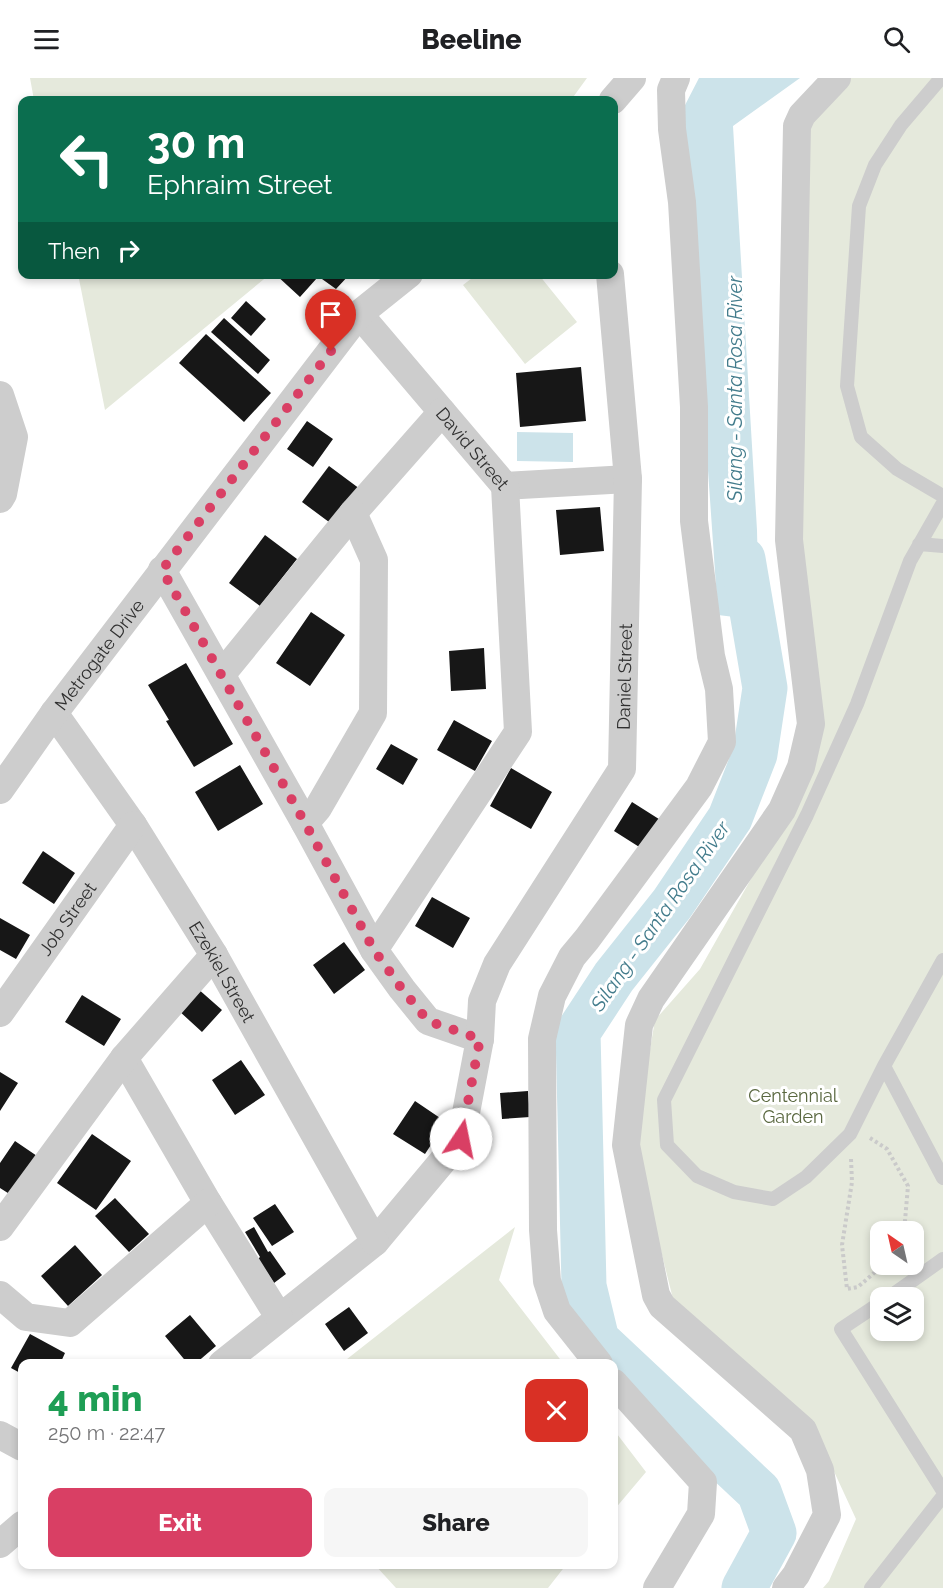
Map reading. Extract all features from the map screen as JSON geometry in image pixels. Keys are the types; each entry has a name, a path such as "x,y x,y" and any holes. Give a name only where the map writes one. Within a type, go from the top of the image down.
{"street":[{"path":"617,96 632,78"},
{"path":"594,1359 557,1311 547,1281 543,1230 542,1039 552,996 572,957 699,787 722,742 719,689 711,656 694,521 694,407 682,202 672,129 672,90 676,78"},
{"path":"786,1588 796,1575 827,1515 820,1470 803,1430 662,1306 657,1295 626,1144 639,1025 651,999 782,810 801,767 811,724 789,540 797,126 802,115 837,78"},
{"name":"Metrogate Drive","path":"0,790 54,713 359,314 404,279"},
{"name":"Daniel Street","path":"375,1242 461,1139 480,1039 482,1002 497,964 622,769 628,479 610,279"},
{"name":"David Street","path":"359,314 505,486 628,479"},
{"path":"0,395 14,437 3,494 0,499"},
{"path":"222,674 353,513 442,412"},
{"path":"374,950 518,732 505,486"},
{"path":"305,823 318,808 373,713 374,560 353,513"},
{"path":"162,570 374,950 428,1021 480,1039"},
{"name":"Ezekiel Street","path":"54,713 133,825 214,955 375,1242"},
{"name":"Job Street","path":"0,1013 133,825"},
{"path":"0,1227 124,1058 214,955"},
{"path":"124,1058 208,1203 279,1317"},
{"path":"0,1295 26,1317 70,1323 208,1203"},
{"path":"228,1359 375,1242"},
{"path":"618,1387 703,1482 701,1514 657,1588"},
{"path":"0,1435 18,1445"},
{"path":"0,1544 18,1529"}],"lane":[{"path":"941,78 901,125 875,165 859,206 847,386 861,437 897,469 943,496"},
{"path":"943,503 939,523 920,544 910,561 857,704 812,805 664,1100 667,1145 697,1176 734,1192 773,1199 806,1177 852,1131 884,1066 943,960"},
{"path":"920,544 943,546"},
{"path":"884,1066 943,1178"},
{"path":"904,1287 943,1259"},
{"path":"870,1309 841,1329 943,1491"},
{"path":"871,1588 943,1496"}],"path":[{"path":"872,1275 858,1287 847,1289 842,1245 852,1182 852,1131 887,1149 908,1186 905,1221"}],"green space":[{"path":"30,78 587,78 574,96 33,96"},
{"name":"Centennial Garden","path":"849,78 943,78 943,1588 823,1588 829,1581 856,1519 812,1424 674,1303 634,1143 655,1020 700,969 789,812 815,724 782,539 806,128"},
{"path":"79,279 264,279 105,410"},
{"path":"471,279 542,279 577,322 525,364 463,285"},
{"path":"515,1227 499,1280 560,1359 347,1359"},
{"path":"618,1435 646,1472 618,1505"},
{"path":"379,1569 563,1569 548,1588 396,1588"}],"water":[{"path":"699,78 800,78 733,126 757,530 759,620 718,615 683,109"},
{"path":"517,432 573,433 573,462 517,461"}],"building":[{"path":"280,279 316,279 300,297"},
{"path":"322,279 345,279 336,289"},
{"path":"246,301 266,319 251,336 231,318"},
{"path":"224,318 270,360 258,374 211,332"},
{"path":"206,334 271,393 244,422 179,363"},
{"path":"581,367 586,421 520,427 516,373"},
{"path":"307,421 333,439 313,467 287,449"},
{"path":"329,466 360,489 333,525 302,502"},
{"path":"600,507 604,551 560,555 556,510"},
{"path":"265,535 297,559 260,606 229,583"},
{"path":"311,612 345,635 310,686 276,663"},
{"path":"484,648 486,689 451,691 449,651"},
{"path":"186,663 233,744 194,767 166,721 169,720 148,685"},
{"path":"454,720 492,741 475,771 437,750"},
{"path":"391,744 418,759 403,785 376,769"},
{"path":"240,765 263,804 218,831 195,792"},
{"path":"511,768 552,792 531,829 490,806"},
{"path":"632,802 662,821 644,850 614,831"},
{"path":"43,851 75,873 54,904 22,883"},
{"path":"432,897 470,918 453,948 415,926"},
{"path":"0,918 30,935 16,959 0,950"},
{"path":"344,942 365,970 334,994 313,965"},
{"path":"197,988 222,1010 202,1032 178,1010"},
{"path":"82,995 121,1019 104,1046 65,1022"},
{"path":"241,1060 265,1095 235,1115 212,1080"},
{"path":"0,1072 18,1083 0,1111"},
{"path":"528,1091 530,1117 502,1119 500,1093"},
{"path":"415,1101 446,1122 425,1154 393,1134"},
{"path":"92,1134 131,1161 96,1210 57,1183"},
{"path":"15,1141 37,1156 11,1195 0,1188 0,1163"},
{"path":"115,1198 149,1234 129,1252 95,1216"},
{"path":"275,1204 294,1232 272,1246 253,1218"},
{"path":"254,1227 268,1252 270,1251 286,1274 274,1283 258,1259 260,1257 245,1232"},
{"path":"75,1245 102,1275 68,1306 41,1276"},
{"path":"349,1307 368,1333 344,1351 325,1324"},
{"path":"190,1315 216,1346 201,1359 184,1359 165,1336"},
{"path":"30,1334 65,1353 62,1359 18,1359 18,1372 11,1368"}],"waterway":[{"name":"Silang - Santa Rosa River","path":"617,1359 597,1340 584,1286 578,1032 614,977 672,904 730,818 755,754 765,688 743,559"},
{"name":"Silang - Santa Rosa River","path":"618,1360 759,1492 774,1533 744,1588"}],"route":[{"path":"331,351 162,570 374,950 428,1021 480,1039 461,1139"}]}
